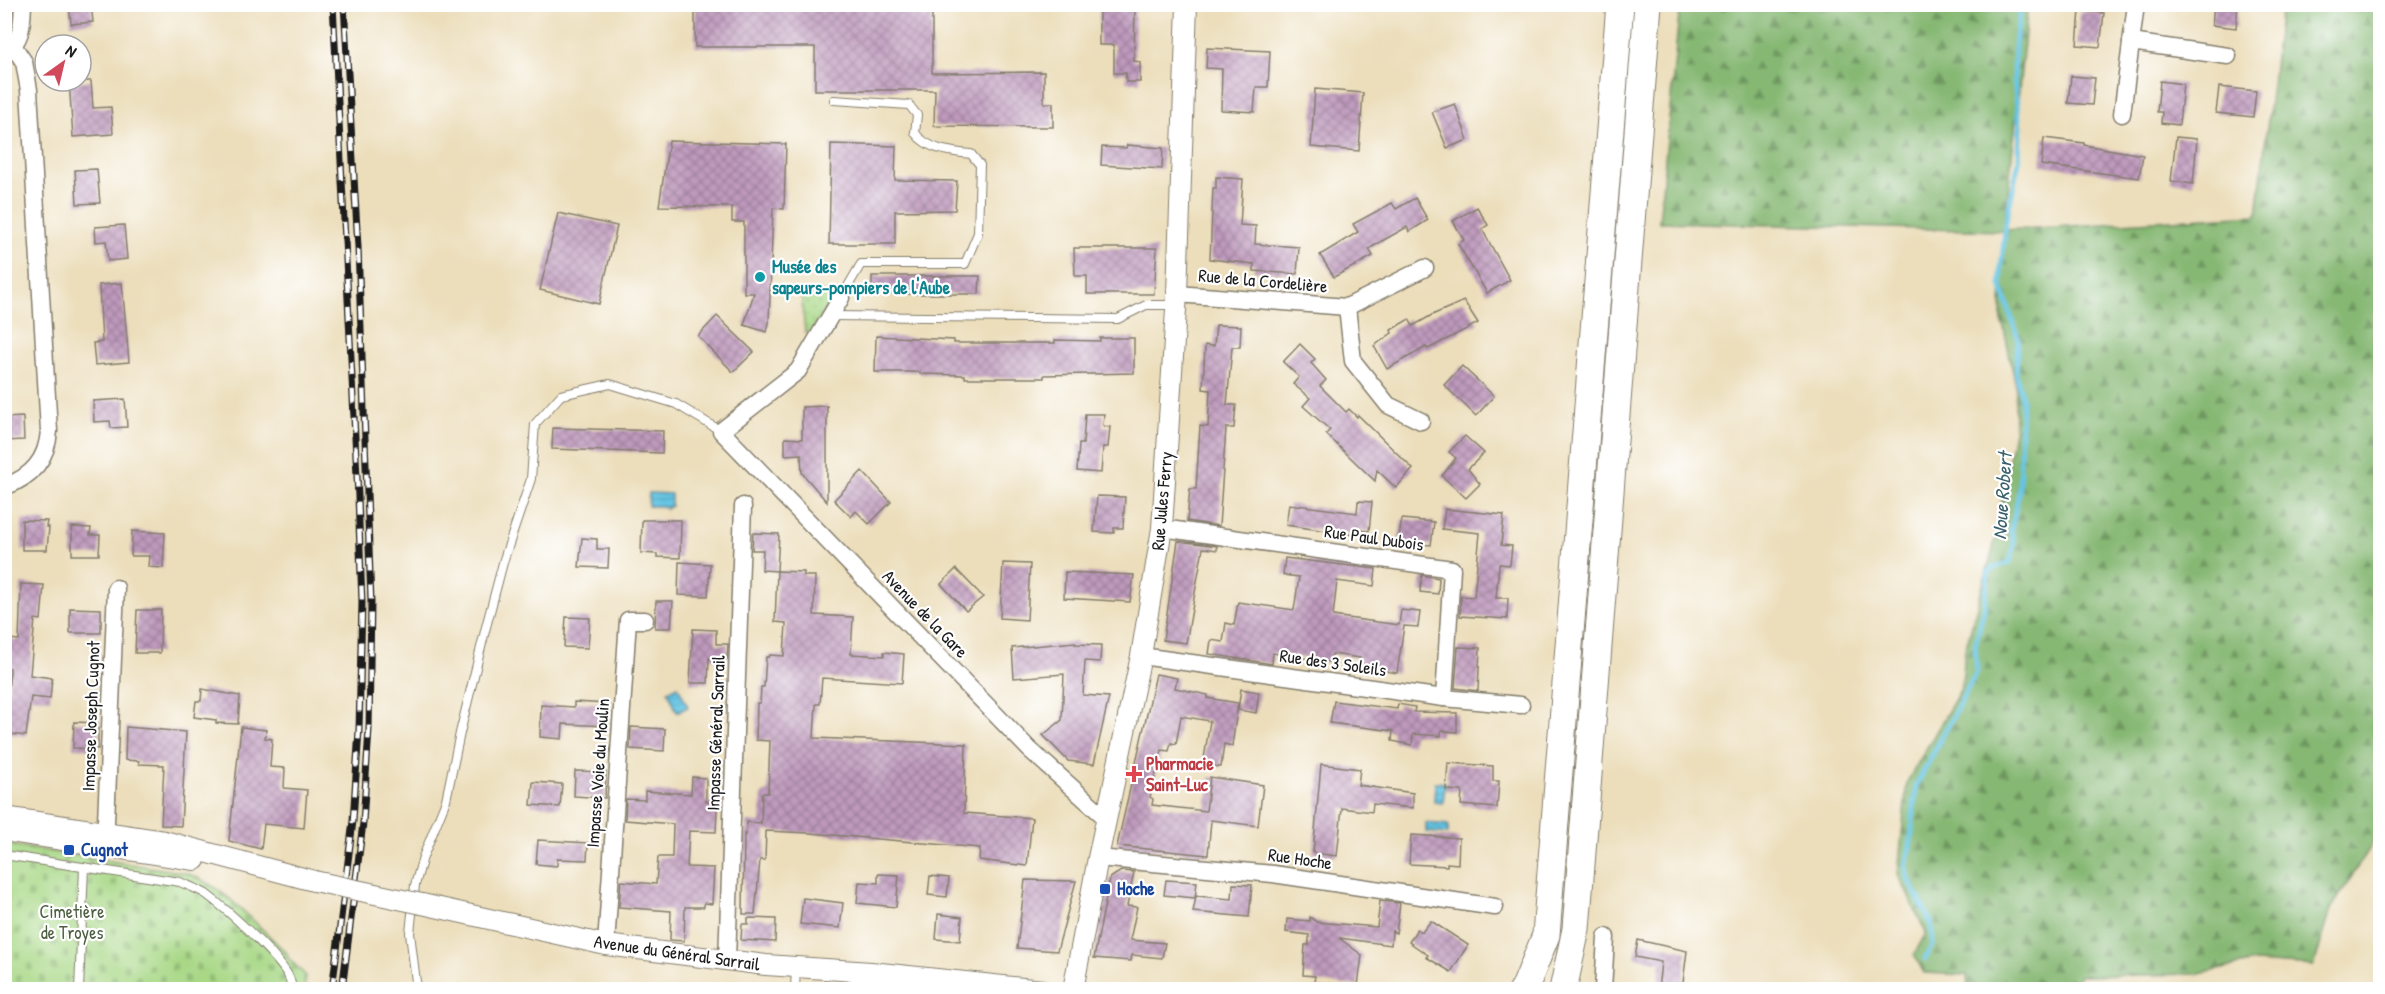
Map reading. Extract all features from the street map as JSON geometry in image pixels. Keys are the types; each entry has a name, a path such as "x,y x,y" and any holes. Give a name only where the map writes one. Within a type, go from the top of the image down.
{"highway":[{"path":"1523,990 1546,935 1620,4"},
{"path":"1563,990 1576,929 1648,4"}],"street":[{"path":"4,487 33,472 48,446 49,430 29,90 24,62 9,52 22,30 22,4"},
{"name":"Rue Jules Ferry","path":"1073,990 1106,818 1141,656 1162,528 1176,300 1187,4"},
{"path":"2122,114 2136,4"},
{"path":"2131,42 2228,56"},
{"name":"Rue de la Cordelière","path":"1176,300 1347,307 1425,268"},
{"path":"721,431 798,371 841,298"},
{"name":"Rue de la Cordelière","path":"1347,307 1353,361 1388,405 1421,421"},
{"name":"Avenue de la Gare","path":"721,431 1029,749 1106,818"},
{"name":"Impasse Général Sarrail","path":"727,960 743,506"},
{"name":"Rue Paul Dubois","path":"1162,528 1452,569 1443,698"},
{"name":"Impasse Joseph Cugnot","path":"106,839 116,588"},
{"name":"Impasse Voie du Moulin","path":"606,945 628,620 645,620"},
{"name":"Rue des 3 Soleils","path":"1141,656 1443,698 1521,705"},
{"path":"4,817 106,839"},
{"path":"4,831 106,839"},
{"name":"Avenue du Général Sarrail","path":"106,839 279,873 606,945 727,960 1042,990"},
{"name":"Rue Hoche","path":"1098,858 1273,874 1495,908"},
{"path":"1603,990 1606,938"}],"lane":[{"path":"834,100 909,105 917,115 915,133 922,142 948,152 971,154 980,165 978,233 965,264 861,264 841,298"},
{"path":"830,316 1118,320 1146,304 1176,300"},
{"path":"417,990 410,933 415,885 423,857 446,800 460,733 504,559 531,479 535,424 561,395 610,384 676,404 721,431"},
{"path":"4,855 180,882 203,892 286,972 292,983 291,990"},
{"path":"79,990 84,867"},
{"path":"795,990 796,967"}],"green space":[{"path":"1680,5 2028,5 2004,230 2257,215 2281,5 2380,5 2380,832 2331,909 2314,966 2255,962 2199,974 2079,976 2077,990 1968,989 1967,975 1924,973 1914,955 1926,933 1898,874 1907,782 1962,687 1965,650 1994,545 2014,431 2016,386 2001,315 2003,231 1659,222"},
{"path":"801,293 837,293 810,333 805,332"},
{"name":"Cimetière de Troyes","path":"4,844 186,873 201,879 227,897 287,953 288,958 306,976 304,989 5,989"}],"water":[{"path":"649,493 671,494 671,506 666,509 662,506 648,506"},
{"path":"678,686 688,707 677,712 668,691"},
{"path":"1435,782 1445,783 1443,803 1434,802"},
{"path":"1426,823 1448,825 1448,834 1426,832"}],"building":[{"path":"69,4 91,4 93,22 71,24"},
{"path":"695,4 932,4 932,73 1044,72 1044,103 1053,103 1053,127 934,126 935,90 815,90 815,47 695,47"},
{"path":"1099,4 1135,4 1134,61 1140,62 1140,82 1126,82 1126,73 1114,73 1114,45 1099,45"},
{"path":"2214,4 2238,4 2236,28 2212,25"},
{"path":"2080,11 2104,13 2100,47 2077,45"},
{"path":"1207,48 1270,51 1268,87 1256,87 1254,112 1221,110 1222,69 1206,68"},
{"path":"2071,76 2095,78 2092,105 2068,103"},
{"path":"2160,81 2183,84 2179,125 2161,123 2162,112 2157,112"},
{"path":"2219,87 2256,91 2253,117 2216,113"},
{"path":"1315,89 1363,93 1359,151 1311,147"},
{"path":"70,93 92,93 93,108 111,107 113,134 73,137"},
{"path":"1455,104 1468,140 1447,148 1432,112"},
{"path":"2176,137 2197,139 2193,184 2171,181"},
{"path":"2044,138 2084,143 2084,145 2143,155 2139,178 2041,165"},
{"path":"669,141 786,144 784,209 773,208 767,332 744,325 754,293 744,293 744,222 732,222 732,207 659,206"},
{"path":"831,144 896,146 895,180 957,181 955,210 895,211 895,244 829,244"},
{"path":"1127,145 1163,148 1162,169 1101,165 1102,147 1126,148"},
{"path":"97,169 100,203 77,204 75,170"},
{"path":"1216,177 1243,179 1240,225 1256,226 1255,244 1299,247 1297,274 1254,271 1254,264 1210,259 1213,188 1216,188"},
{"path":"1415,198 1428,220 1409,232 1407,227 1382,241 1369,249 1373,256 1334,277 1320,255 1358,232 1353,224 1392,203 1396,209"},
{"path":"1477,207 1488,225 1482,229 1510,280 1487,293 1458,244 1464,240 1453,221"},
{"path":"558,213 617,226 599,304 540,290"},
{"path":"124,225 127,259 108,261 106,241 96,242 95,227"},
{"path":"1074,248 1157,248 1154,294 1087,294 1087,276 1075,276"},
{"path":"872,276 980,276 979,294 872,294"},
{"path":"122,283 129,362 95,365 93,343 102,342 99,285"},
{"path":"1464,301 1478,323 1428,349 1426,347 1387,369 1374,346 1392,333 1391,330 1409,319 1413,326"},
{"path":"717,316 754,352 733,372 698,336"},
{"path":"1216,325 1241,326 1240,347 1232,347 1227,405 1236,405 1234,428 1226,428 1219,526 1187,521 1190,489 1196,489 1200,426 1208,427 1210,390 1203,389 1205,345 1214,346"},
{"path":"876,336 954,340 954,343 1055,343 1055,340 1100,341 1100,338 1134,338 1134,373 1044,375 1044,378 965,378 965,375 920,374 920,372 875,372"},
{"path":"1300,344 1315,359 1311,363 1326,380 1320,386 1346,412 1349,409 1357,417 1358,415 1413,469 1396,488 1377,470 1375,481 1326,434 1330,430 1303,406 1310,398 1293,384 1299,377 1283,362"},
{"path":"1462,366 1494,396 1476,416 1444,385"},
{"path":"125,399 127,427 111,428 110,421 94,422 93,401"},
{"path":"827,406 827,502 802,473 801,454 785,455 785,438 802,439 802,407"},
{"path":"1085,414 1104,414 1103,426 1110,427 1108,447 1103,447 1101,473 1077,471 1079,444 1083,444"},
{"path":"23,417 24,440 4,441 4,418"},
{"path":"553,428 663,431 662,453 552,449"},
{"path":"1465,436 1484,453 1468,469 1480,484 1466,498 1442,476 1456,458 1449,452"},
{"path":"862,471 891,502 869,524 856,511 851,517 834,500"},
{"path":"1097,496 1125,497 1123,528 1114,528 1114,533 1094,532"},
{"path":"1358,501 1372,502 1369,531 1358,530 1354,535 1286,525 1289,504 1357,513"},
{"path":"1445,509 1504,515 1501,545 1512,546 1510,565 1499,564 1496,598 1508,598 1507,619 1460,616 1461,596 1474,597 1480,533 1442,529"},
{"path":"1402,519 1434,522 1431,545 1398,542"},
{"path":"22,520 47,521 46,527 49,527 47,550 22,550"},
{"path":"642,520 681,520 680,558 657,557 657,554 641,553"},
{"path":"72,527 91,528 90,535 100,535 99,555 72,555"},
{"path":"132,531 165,533 163,568 148,567 149,556 131,556"},
{"path":"753,533 779,534 777,571 762,570 763,550 752,550"},
{"path":"582,538 597,539 597,549 609,549 608,568 579,567"},
{"path":"1178,541 1217,546 1217,550 1203,548 1186,643 1163,640"},
{"path":"1285,558 1376,569 1374,586 1337,581 1333,616 1399,625 1401,610 1420,612 1418,627 1404,626 1397,673 1359,667 1360,658 1332,654 1330,662 1273,653 1272,664 1209,654 1211,640 1223,642 1226,623 1234,625 1238,602 1294,610 1299,577 1283,575"},
{"path":"679,562 710,564 708,596 678,595"},
{"path":"1003,563 1030,564 1027,620 1000,618"},
{"path":"956,569 983,597 966,611 941,584"},
{"path":"777,571 804,572 804,576 815,576 814,615 853,617 851,654 884,656 884,652 904,654 902,683 822,678 820,704 816,704 814,738 966,744 964,813 1032,818 1027,866 979,860 980,848 766,831 765,860 760,860 755,914 743,914 744,834 746,835 747,822 761,823 762,793 768,793 770,741 756,740 757,703 760,703 761,687 764,687 766,657 784,656 786,623 775,622"},
{"path":"1065,572 1134,575 1130,602 1064,598"},
{"path":"1422,575 1439,578 1438,594 1420,592"},
{"path":"21,584 44,585 41,620 35,619 30,675 52,678 50,699 31,697 26,736 4,733 10,671 10,668 6,667 9,639 19,640"},
{"path":"656,601 673,601 671,628 655,628"},
{"path":"70,608 101,609 101,633 70,633"},
{"path":"137,610 161,610 160,653 135,653"},
{"path":"566,617 590,618 588,648 564,647"},
{"path":"693,629 716,630 716,644 728,644 727,659 709,658 708,683 690,683"},
{"path":"1075,642 1075,644 1101,645 1100,662 1085,661 1083,695 1109,697 1094,764 1068,761 1043,735 1062,720 1064,674 1014,678 1012,648"},
{"path":"1458,647 1480,648 1478,691 1455,688"},
{"path":"1156,674 1177,678 1175,688 1208,695 1208,698 1238,703 1232,746 1224,744 1221,767 1203,765 1210,721 1181,716 1176,744 1171,743 1169,751 1162,750 1150,797 1153,799 1152,805 1206,811 1210,777 1263,785 1258,826 1211,820 1208,855 1117,846"},
{"path":"202,689 240,696 238,724 216,723 216,720 194,717 196,701 201,701"},
{"path":"1241,689 1259,692 1256,713 1238,710"},
{"path":"1334,701 1397,709 1398,704 1415,707 1414,712 1457,713 1457,732 1441,731 1441,736 1413,734 1412,745 1392,741 1393,731 1330,723"},
{"path":"574,702 609,704 608,726 563,724 562,739 540,737 541,705 574,707"},
{"path":"74,722 98,723 98,749 73,748"},
{"path":"126,727 186,732 181,826 161,825 164,765 139,764 139,761 125,760"},
{"path":"241,727 266,730 265,738 272,739 270,767 285,768 284,788 307,790 304,828 264,824 261,849 229,841"},
{"path":"631,727 665,729 664,751 630,749"},
{"path":"1448,763 1493,766 1493,781 1499,781 1497,808 1461,805 1462,791 1446,790"},
{"path":"1321,764 1360,769 1358,785 1413,793 1413,808 1373,804 1372,812 1342,808 1337,856 1313,853"},
{"path":"575,771 606,772 605,798 574,796"},
{"path":"692,777 706,778 706,802 714,802 714,808 717,808 716,832 689,831 687,867 714,868 712,904 704,903 704,907 685,907 684,941 670,940 671,911 619,907 621,881 656,884 658,857 672,857 673,824 625,820 626,799 645,800 645,791 691,794"},
{"path":"533,782 562,784 560,807 531,805"},
{"path":"1411,835 1459,838 1458,864 1447,863 1447,866 1409,864"},
{"path":"538,840 588,843 587,860 557,859 557,866 536,864"},
{"path":"1121,871 1134,872 1127,906 1137,907 1130,940 1165,943 1162,958 1132,955 1131,961 1094,958 1110,878"},
{"path":"878,874 899,875 896,907 857,903 859,882 878,883"},
{"path":"930,876 949,878 947,897 928,895"},
{"path":"1025,880 1076,881 1057,951 1017,948"},
{"path":"1166,880 1197,882 1195,898 1164,895"},
{"path":"1233,884 1252,885 1249,917 1193,912 1196,896 1232,899"},
{"path":"803,898 843,903 840,928 800,924"},
{"path":"1380,901 1400,903 1396,933 1392,931 1391,945 1339,938 1362,955 1358,986 1314,982 1315,976 1303,975 1305,945 1309,945 1309,935 1286,932 1287,919 1310,921 1310,917 1317,922 1377,927"},
{"path":"938,914 962,917 960,941 936,939"},
{"path":"748,918 776,919 775,942 741,940 742,924 748,924"},
{"path":"1431,921 1468,945 1451,972 1426,957 1428,955 1409,942 1417,929 1422,932"},
{"path":"1638,940 1687,951 1682,990 1658,990 1661,962 1635,957"}],"waterway":[{"name":"Noue Robert","path":"1925,959 1933,943 1931,923 1907,876 1906,867 1916,786 1977,671 1975,646 1985,605 1988,573 1991,569 2010,562 2014,546 2011,530 2019,492 2022,399 2016,373 2018,338 2001,285 2001,269 2006,221 2019,161 2020,127 2014,81 2015,44 2021,4"}],"railway":[{"path":"332,990 353,821 359,730 362,602 333,4"},
{"path":"342,990 363,823 369,729 371,602 358,247 344,4"}],"place":[{"name":"Musée des sapeurs-pompiers de l'Aube","path":"760,277"},
{"name":"Pharmacie Saint-Luc","path":"1134,774"},
{"name":"Cugnot","path":"69,850"},
{"name":"Hoche","path":"1105,889"}]}
